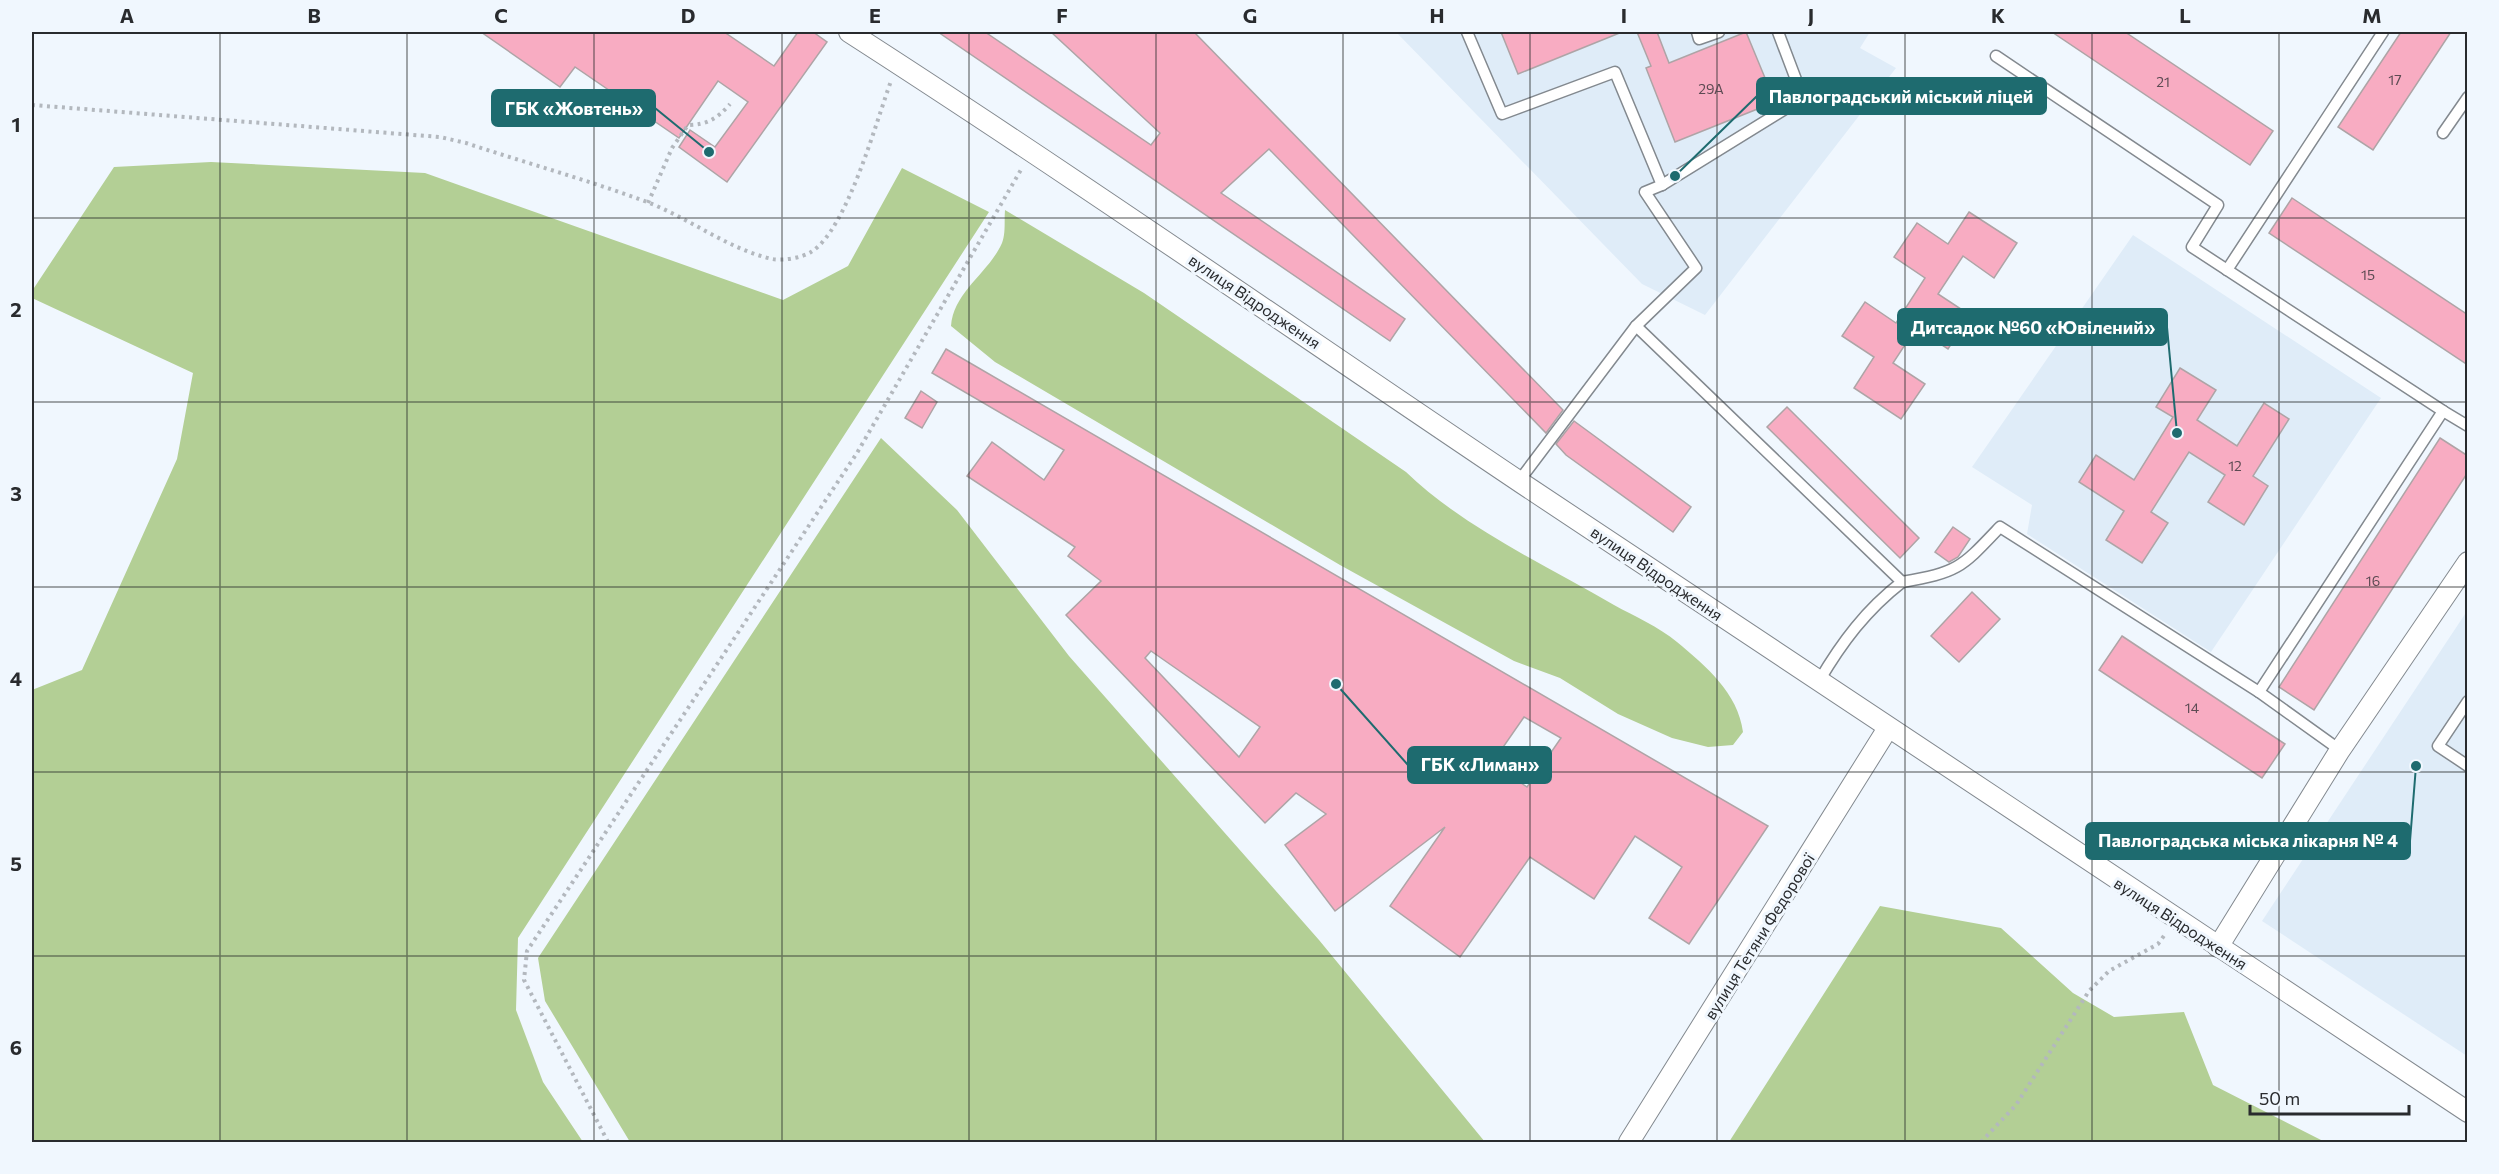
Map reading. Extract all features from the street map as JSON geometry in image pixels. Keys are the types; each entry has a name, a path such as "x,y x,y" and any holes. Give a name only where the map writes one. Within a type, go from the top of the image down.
{"street":[{"name":"вулиця Відродження","path":"849,32 1032,151 1888,728 2468,1112"},
{"path":"2218,947 2340,750 2468,562"},
{"name":"вулиця Тетяни Федорової","path":"1629,1143 1888,728"}],"lane":[{"path":"1467,32 1502,114 1615,72 1662,185"},
{"path":"1696,32 1699,39 1719,32"},
{"path":"1519,481 1636,326 1696,268 1645,192 1662,185 1803,98 1778,32"},
{"path":"2227,270 2383,32"},
{"path":"1996,56 2218,205 2192,247 2468,426"},
{"path":"2443,133 2468,97"},
{"path":"1636,326 1902,582"},
{"path":"2259,692 2443,411"},
{"path":"1819,681 1847,634 1880,599 1902,582 1940,575 1963,566 2000,526 2259,692 2340,750"},
{"path":"2468,702 2438,746 2468,766"}],"path":[{"path":"32,105 440,137 466,143 648,203 772,259 791,259 811,252 827,237 844,208 898,63"},
{"path":"648,203 672,148 688,125 699,125 717,119 730,104"},
{"path":"608,1143 524,980 527,951 857,453 1032,151"},
{"path":"1981,1143 2016,1105 2090,991 2123,961 2158,944 2176,920"}],"shaded area":[{"path":"1396,32 1870,32 1860,48 1896,68 1705,315 1642,284"},
{"path":"2133,235 2381,398 2211,652 2027,534 2032,505 1972,467"},
{"path":"2467,611 2467,1056 2262,921"}],"green space":[{"path":"211,162 425,173 783,300 848,266 902,168 989,212 518,938 516,1010 543,1082 583,1142 32,1142 32,690 82,670 177,459 193,373 32,298 32,291 114,167"},
{"path":"1005,210 1144,293 1406,472 1428,492 1479,528 1670,637 1719,681 1735,705 1743,732 1733,745 1708,747 1672,738 1618,714 1560,678 1514,661 1340,565 995,362 951,326 958,303 989,264 1002,243"},
{"path":"881,438 957,510 1069,656 1319,940 1485,1142 630,1142 545,1001 538,958"},
{"path":"1880,906 2001,928 2073,993 2114,1017 2184,1012 2213,1085 2325,1142 1729,1142"}],"building":[{"path":"481,32 724,32 774,66 798,32 813,32 827,42 727,182 679,147 690,130 715,147 748,102 718,81 679,138 575,67 560,87"},
{"path":"938,32 985,32 1151,145 1160,133 1051,32 1194,32 1563,410 1546,433 1269,149 1221,193 1405,319 1390,341"},
{"path":"1501,32 1622,32 1518,74"},
{"path":"1637,32 1657,32 1669,63 1746,32 1775,102 1675,142 1646,68 1651,66"},
{"path":"2052,32 2125,32 2273,131 2250,165"},
{"path":"2401,32 2451,32 2373,150 2338,127"},
{"path":"2292,198 2468,315 2468,365 2269,233"},
{"path":"1969,212 2017,243 1994,278 1963,256 1938,294 1970,315 1948,349 1916,328 1893,363 1925,384 1901,419 1854,388 1874,357 1842,336 1865,302 1896,323 1925,278 1894,257 1917,223 1948,244"},
{"path":"946,349 1768,826 1689,944 1649,918 1682,867 1635,836 1594,899 1530,857 1460,957 1390,906 1445,827 1335,911 1285,845 1326,814 1296,793 1265,823 1066,615 1101,581 1068,556 1075,547 967,476 992,442 1044,480 1064,450 932,373","holes":["1151,651 1260,727 1239,757 1145,658","1524,717 1561,738 1527,787 1492,763"]},
{"path":"2180,368 2216,390 2197,420 2237,446 2264,403 2289,419 2253,476 2268,486 2244,525 2208,502 2225,475 2189,452 2151,512 2168,523 2142,563 2106,540 2124,511 2079,482 2096,455 2134,480 2173,417 2156,407"},
{"path":"921,391 937,402 922,428 905,418"},
{"path":"1787,407 1919,538 1900,558 1767,427"},
{"path":"1574,421 1691,507 1673,532 1566,455 1556,444"},
{"path":"2440,438 2468,456 2468,472 2314,710 2279,687"},
{"path":"1953,527 1970,539 1958,557 1949,562 1935,552"},
{"path":"1972,592 2000,619 1959,662 1931,636"},
{"path":"2122,636 2285,744 2262,778 2099,670"}],"place":[{"name":"ГБК «Жовтень»","path":"709,152"},
{"name":"Павлоградський міський ліцей","path":"1675,176"},
{"name":"Дитсадок №60 «Ювілений»","path":"2177,433"},
{"name":"ГБК «Лиман»","path":"1336,684"},
{"name":"Павлоградська міська лікарня № 4","path":"2416,766"}]}
